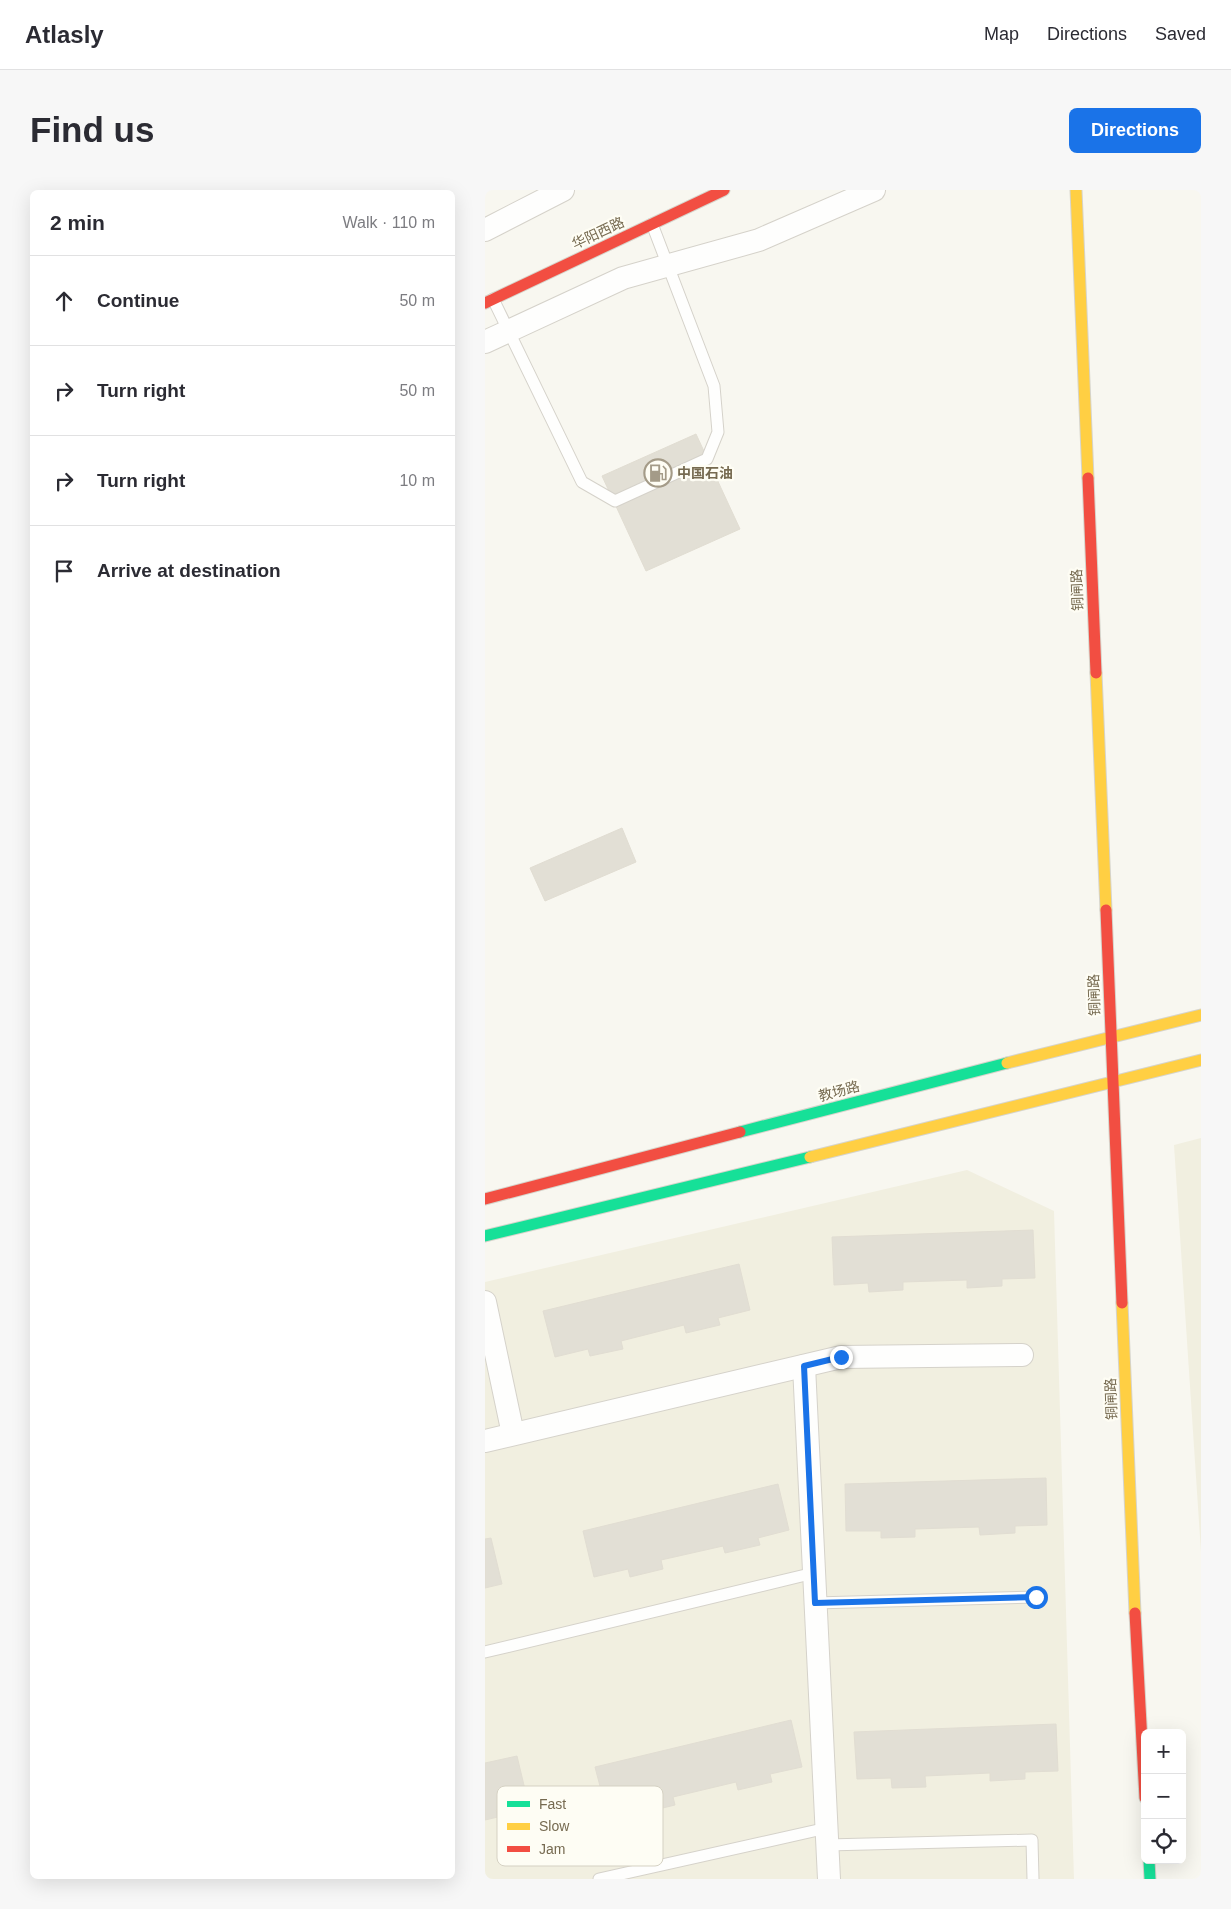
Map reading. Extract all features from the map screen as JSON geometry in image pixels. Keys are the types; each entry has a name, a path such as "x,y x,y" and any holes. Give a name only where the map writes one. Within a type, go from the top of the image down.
{"main road":[{"name":"华阳西路","path":"489,301 724,190"},
{"name":"铜闸路","path":"1076,190 1144,1774"},
{"name":"教场路","path":"485,1199 1201,1014"},
{"path":"485,1236 1201,1060"},
{"path":"1149,1864 1150,1879"}],"street":[{"path":"485,230 563,190"},
{"path":"485,342 623,278 759,240 874,190"},
{"path":"485,1302 513,1434"},
{"path":"485,1441 841,1357 1022,1355"},
{"path":"804,1366 829,1879"}],"lane":[{"path":"489,301 509,331 582,482 615,501 707,459 718,432 714,386 652,224"},
{"path":"485,1652 814,1573"},
{"path":"815,1603 1036,1597"},
{"path":"599,1879 827,1836 1032,1840 1033,1879"}],"shaded area":[{"path":"1201,1138 1201,1552 1174,1145"},
{"path":"967,1170 1054,1211 1074,1879 485,1879 485,1282"}],"building":[{"path":"696,434 740,529 646,571 602,476"},
{"path":"622,828 636,862 545,901 530,868"},
{"path":"1033,1230 1035,1278 1002,1279 1002,1286 967,1288 967,1280 903,1282 903,1290 869,1292 868,1283 834,1285 832,1237"},
{"path":"739,1264 750,1310 718,1318 720,1325 686,1333 684,1325 621,1341 623,1349 590,1356 588,1349 555,1357 543,1311"},
{"path":"1046,1478 1047,1525 1015,1526 1015,1533 980,1535 979,1527 915,1529 915,1537 881,1538 881,1531 846,1531 845,1484"},
{"path":"778,1484 789,1530 758,1538 760,1545 725,1553 723,1546 661,1560 663,1569 630,1577 628,1569 594,1577 583,1531"},
{"path":"491,1538 502,1584 485,1588 485,1539"},
{"path":"791,1720 802,1767 770,1774 772,1782 738,1790 736,1782 673,1797 675,1805 663,1808 663,1786 600,1786 595,1767"},
{"path":"1056,1724 1058,1771 1025,1772 1025,1779 990,1781 990,1773 925,1776 926,1787 892,1788 891,1778 857,1779 854,1732"},
{"path":"517,1756 524,1786 497,1786 497,1817 485,1820 485,1763"}],"traffic: fast":[{"path":"740,1132 1007,1063"},
{"path":"485,1236 810,1157"},
{"path":"1149,1864 1150,1879"}],"traffic: slow":[{"path":"1076,190 1088,478"},
{"path":"1096,673 1106,910"},
{"path":"1007,1063 1201,1015"},
{"path":"810,1157 1201,1060"},
{"path":"1122,1303 1135,1613"}],"traffic: jam":[{"path":"485,303 724,190"},
{"path":"1088,478 1096,673"},
{"path":"1106,910 1122,1303"},
{"path":"485,1199 740,1132"},
{"path":"1135,1613 1144,1774"}],"place":[{"name":"中国石油","path":"658,473"}],"route":[{"path":"841,1357 804,1366 815,1603 1036,1597"}]}
